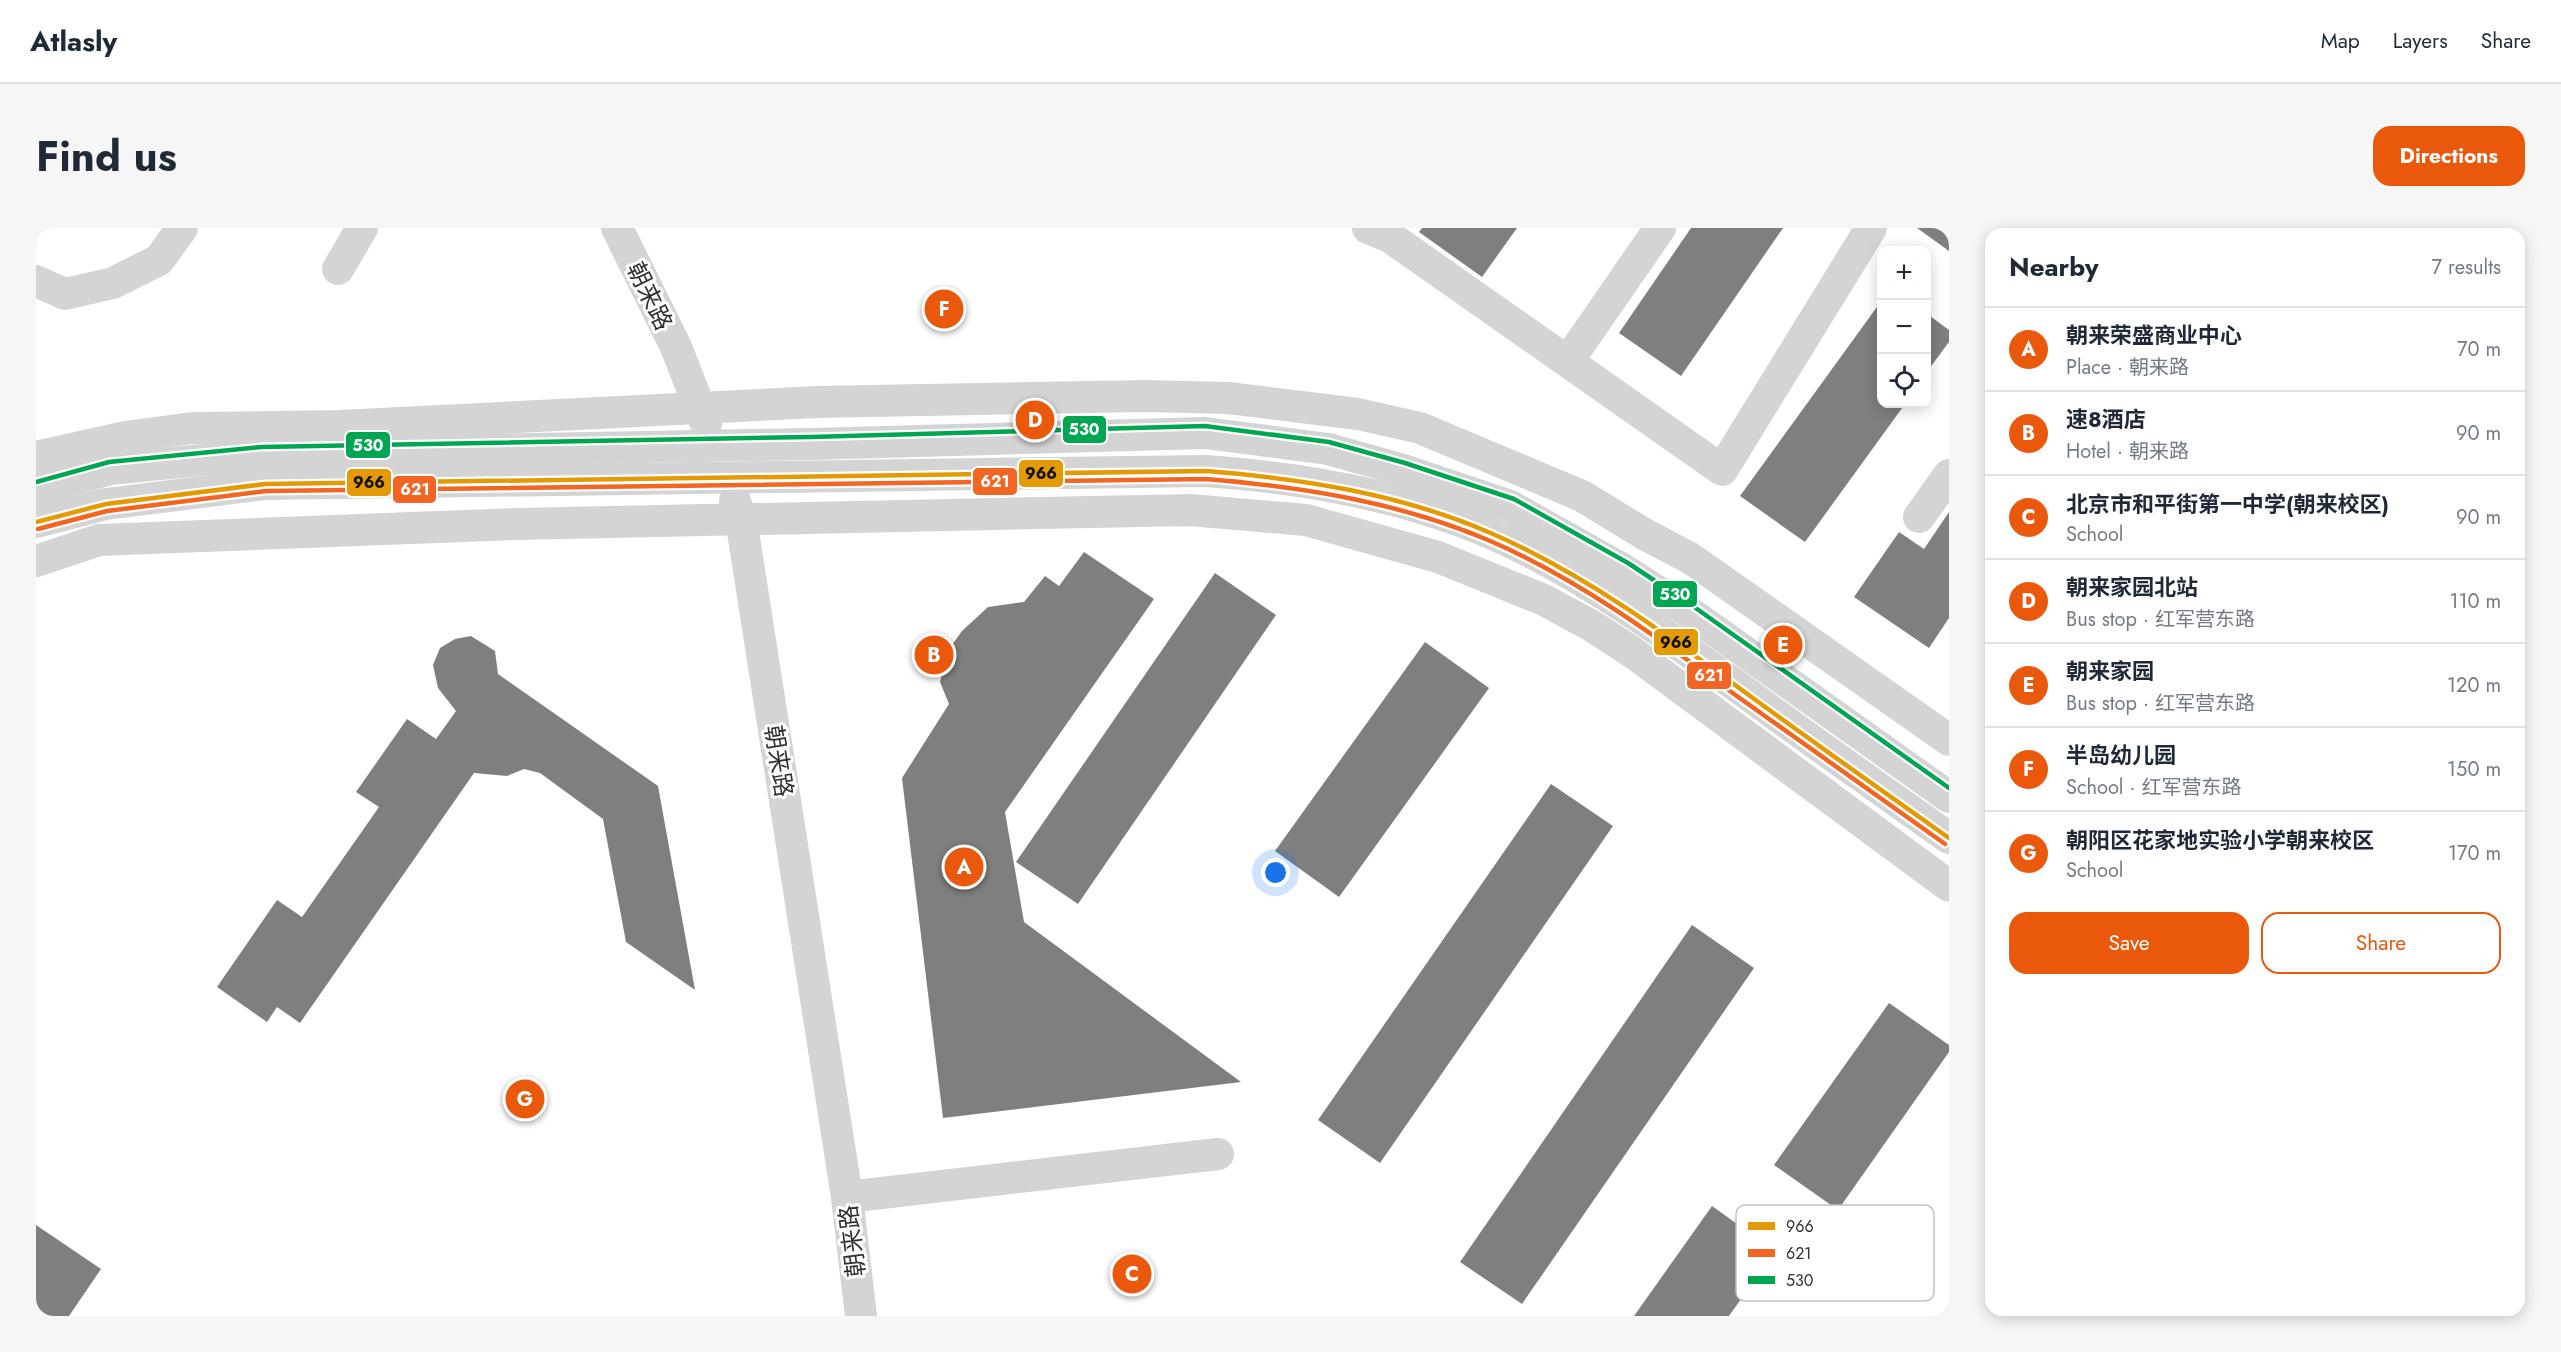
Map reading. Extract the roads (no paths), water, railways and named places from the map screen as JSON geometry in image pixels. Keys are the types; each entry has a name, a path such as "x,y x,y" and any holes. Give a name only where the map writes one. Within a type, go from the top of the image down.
{"street":[{"path":"36,282 65,294 113,283 159,260 182,228"},
{"path":"338,269 362,228"},
{"name":"朝来路","path":"617,228 676,347 741,519 847,1197 861,1316"},
{"path":"1568,362 1660,228"},
{"path":"1384,231 1722,470 1871,228"},
{"path":"36,457 125,437 192,428 340,426 817,402 1134,396 1228,398 1358,414 1420,428 1582,496 1646,535 1690,558 1949,740"},
{"path":"36,490 110,469 261,454 1205,433 1328,449 1403,470 1510,506 1624,570 1686,610 1949,797"},
{"path":"36,522 106,504 265,484 1206,471 1307,482 1382,497 1491,534 1586,582 1644,619 1949,838"},
{"path":"1919,517 1949,475"},
{"path":"36,561 99,540 516,524 1190,510 1306,520 1438,557 1544,600 1608,636 1949,886"},
{"path":"847,1197 1218,1154"}],"place":[{"name":"半岛幼儿园","path":"944,309"},
{"name":"朝来家园北站","path":"1035,420"},
{"name":"朝来家园","path":"1783,645"},
{"name":"速8酒店","path":"934,655"},
{"name":"朝来荣盛商业中心","path":"964,867"},
{"name":"朝阳区花家地实验小学朝来校区","path":"525,1099"},
{"name":"北京市和平街第一中学(朝来校区)","path":"1132,1274"}]}
